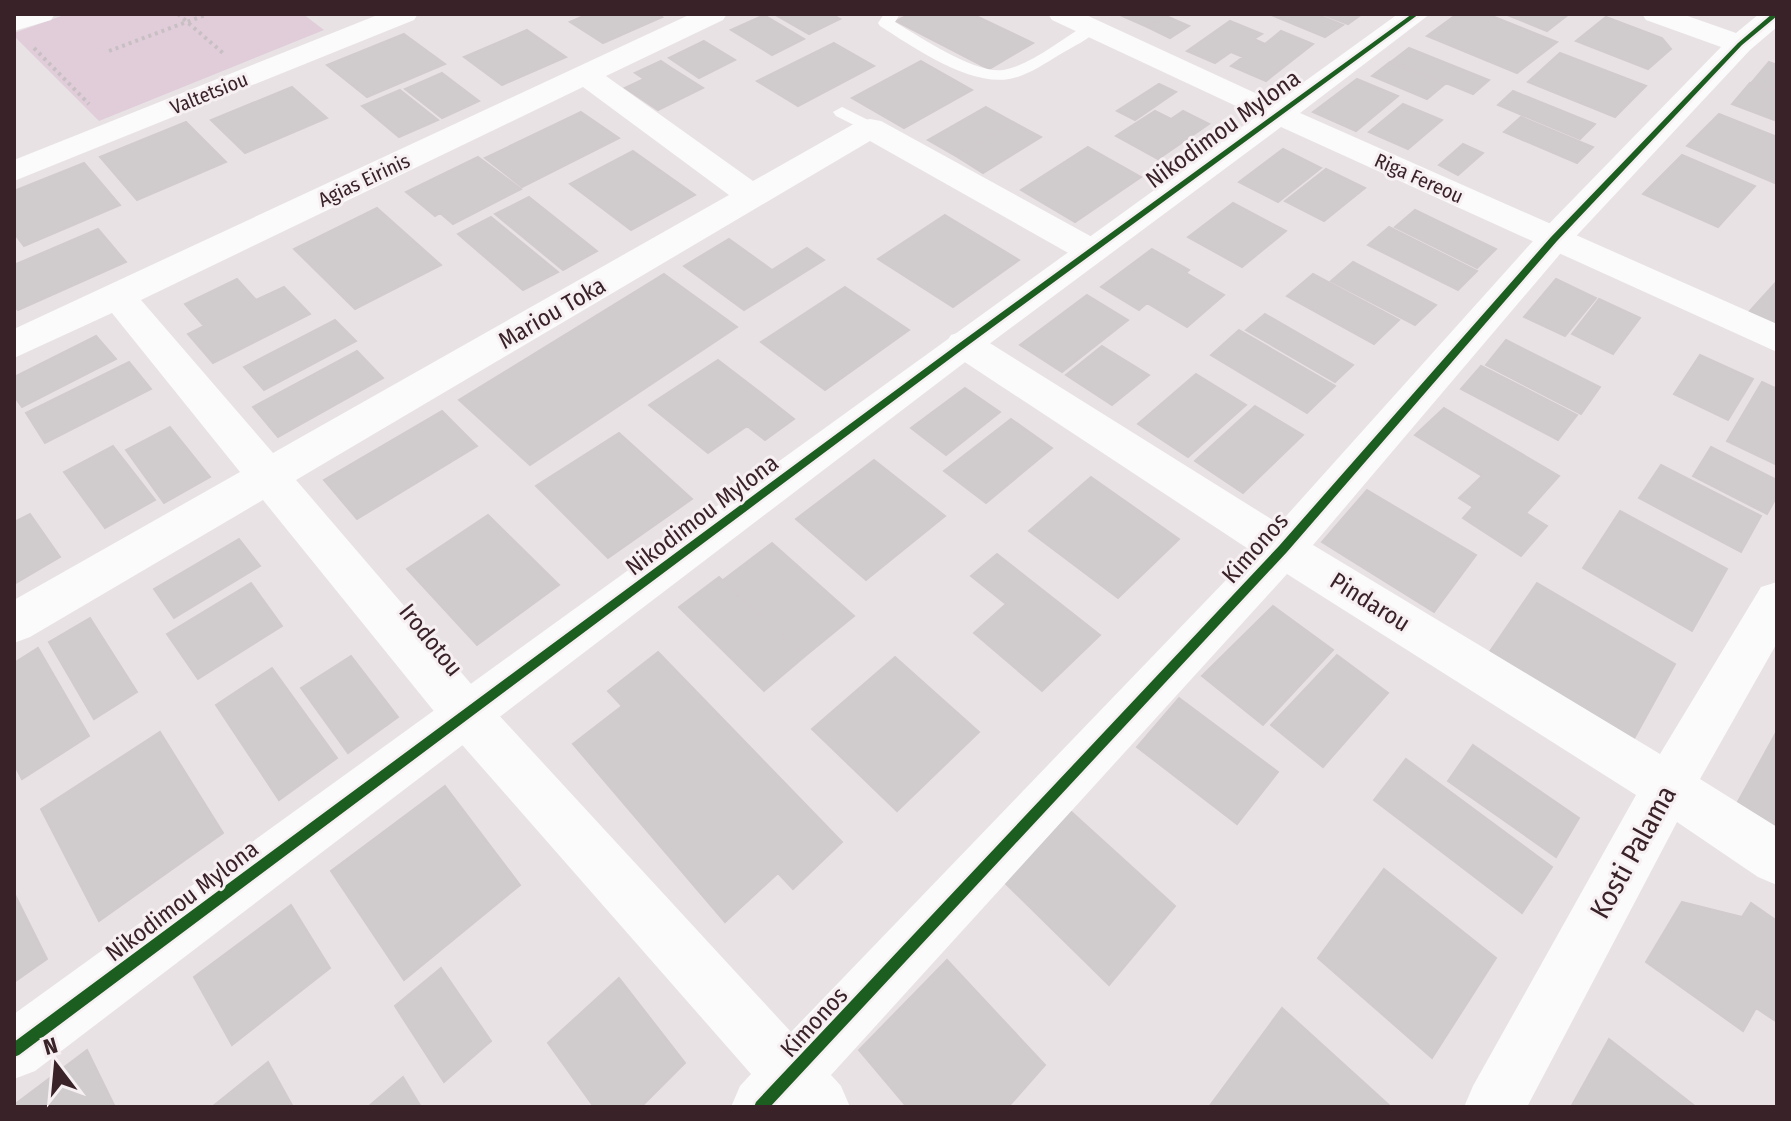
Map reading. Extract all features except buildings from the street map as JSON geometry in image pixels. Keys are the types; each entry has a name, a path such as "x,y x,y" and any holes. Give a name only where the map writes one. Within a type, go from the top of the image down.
{"street":[{"path":"334,14 360,33"},
{"name":"Valtetsiou","path":"14,171 404,14"},
{"name":"Agias Eirinis","path":"14,345 713,14"},
{"name":"Nikodimou Mylona","path":"14,1050 964,344 1416,14"},
{"path":"1656,14 1740,44"},
{"name":"Kimonos","path":"791,1096 1283,549 1554,239 1740,44 1776,14"},
{"name":"Riga Fereou","path":"1071,18 1777,339"},
{"path":"586,75 752,196"},
{"name":"Mariou Toka","path":"14,623 752,196 856,120 1091,251"},
{"name":"Irodotou","path":"118,296 467,715 791,1096"},
{"name":"Pindarou","path":"964,344 1283,549 1777,858"},
{"name":"Kosti Palama","path":"1494,1107 1668,787 1777,601"}],"lane":[{"path":"892,14 886,23 916,42 987,75 1008,75 1071,18"}],"path":[{"path":"178,14 250,77"},
{"path":"109,51 208,14"},
{"path":"31,22 116,131"}],"shaded area":[{"path":"67,14 303,14 324,30 99,121 14,36 14,33"}],"cycle path":[{"path":"14,1050 964,344 1416,14"},
{"path":"761,1107 1283,549 1554,239 1740,44 1776,14"}]}
